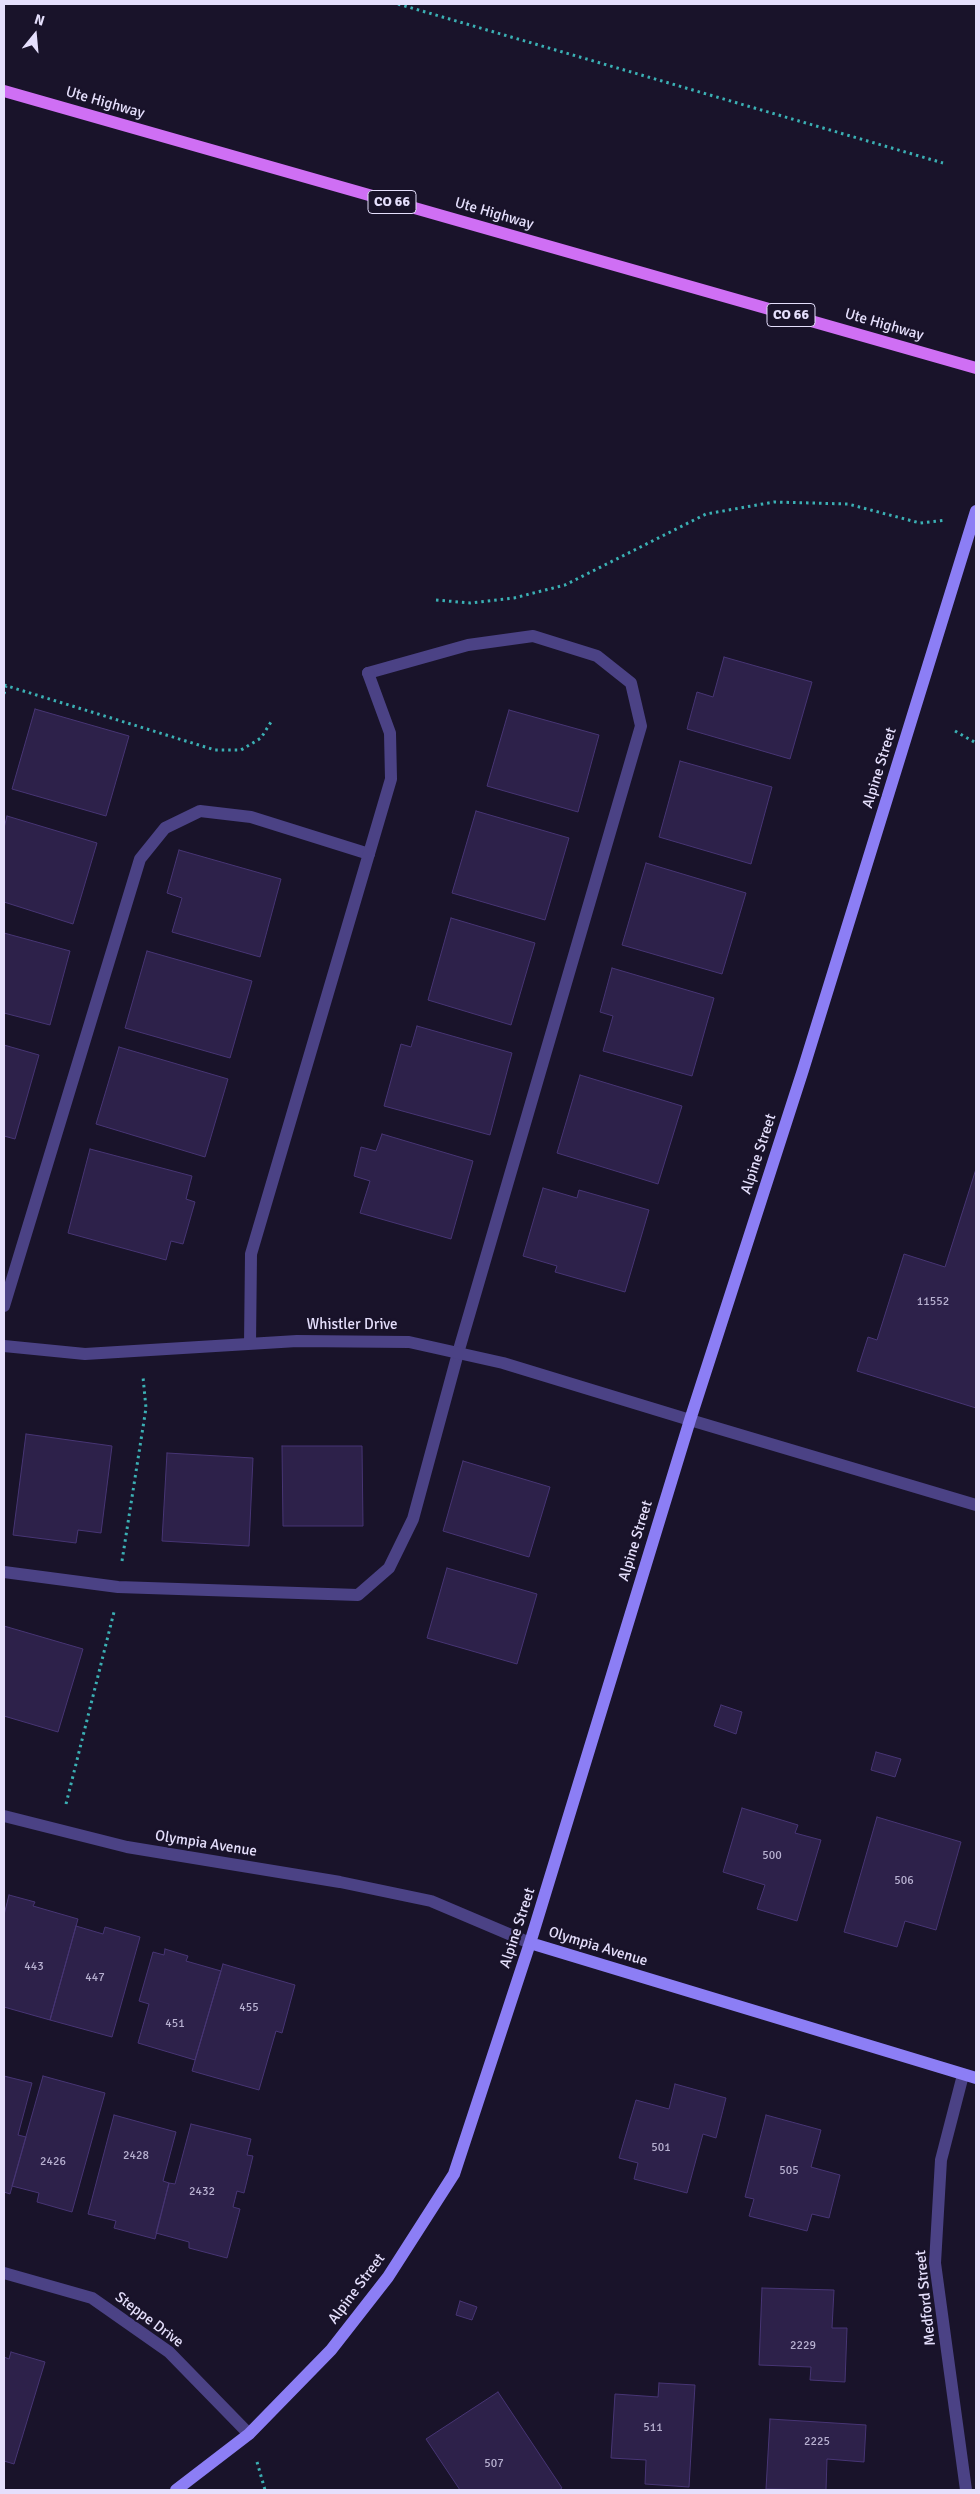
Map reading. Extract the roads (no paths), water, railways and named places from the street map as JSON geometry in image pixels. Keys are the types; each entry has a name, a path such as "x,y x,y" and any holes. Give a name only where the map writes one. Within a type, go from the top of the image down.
{"main road":[{"name":"Ute Highway","path":"4,91 976,368"}],"street":[{"name":"Alpine Street","path":"176,2490 249,2434 331,2350 397,2263 454,2174 530,1943 690,1420 803,1070 976,513"},
{"path":"4,1572 118,1587 358,1595 388,1568 413,1518 458,1353 641,726 631,683 597,656 533,636 468,645 368,673 390,733 391,779 251,1254 250,1344"},
{"path":"4,1306 140,859 165,828 200,811 251,817 369,854"},
{"name":"Whistler Drive","path":"4,1346 85,1354 297,1341 409,1342 503,1363 976,1505"},
{"name":"Olympia Avenue","path":"4,1816 127,1847 340,1882 431,1901 530,1943 976,2078"},
{"name":"Medford Street","path":"963,2075 941,2160 935,2263 966,2490"},
{"name":"Steppe Drive","path":"4,2272 92,2298 168,2352 249,2434"}]}
